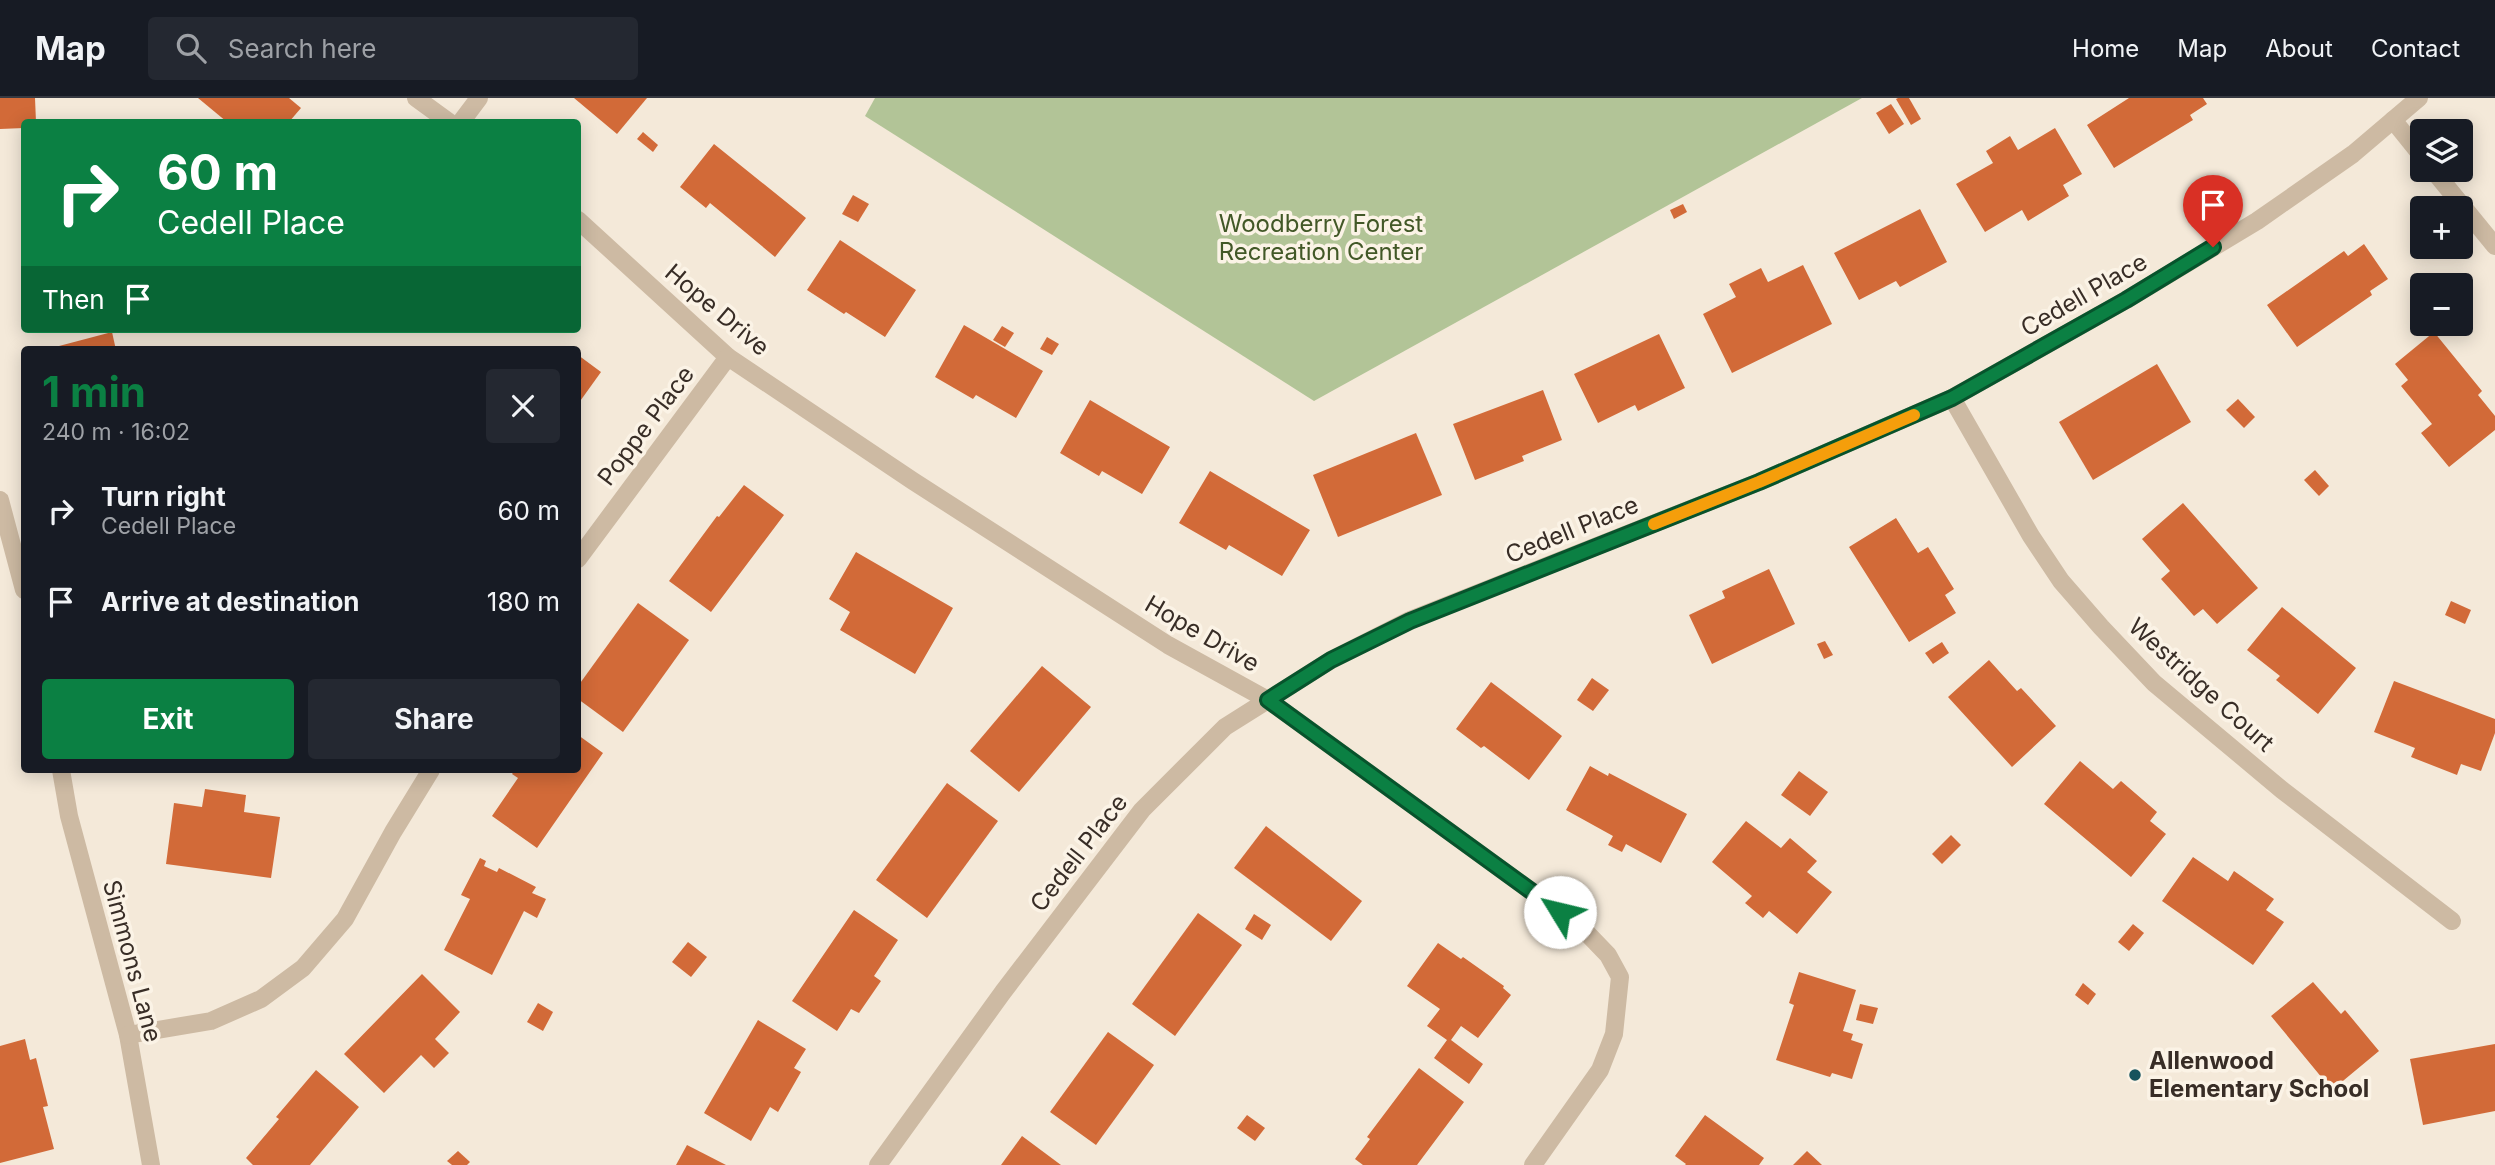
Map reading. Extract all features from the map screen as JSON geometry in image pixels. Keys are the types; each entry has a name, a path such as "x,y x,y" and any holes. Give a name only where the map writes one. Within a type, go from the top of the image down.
{"street":[{"path":"416,98 445,119"},
{"path":"463,119 479,98"},
{"name":"Cedell Place","path":"878,1165 1012,981 1142,810 1224,727 1331,660 1410,621 1759,482 1952,398 2126,300 2257,220 2353,154 2419,98"},
{"path":"2393,120 2410,141"},
{"path":"2443,182 2495,246"},
{"name":"Hope Drive","path":"581,223 728,357 913,481 1157,637 1268,700 1582,928 1608,955 1620,977 1614,1034 1600,1070 1533,1165"},
{"name":"Poppe Place","path":"581,554 728,357"},
{"name":"Westridge Court","path":"1952,398 2031,536 2061,581 2154,683 2282,790 2452,921"},
{"path":"0,500 21,579"},
{"name":"Simmons Lane","path":"62,773 69,817 128,1035 151,1165"},
{"path":"128,1035 211,1021 261,999 303,968 345,919 429,773"}],"green space":[{"name":"Woodberry Forest Recreation Center","path":"875,98 1862,98 1314,401 865,116"}],"building":[{"path":"0,98 35,98 36,119 21,119 21,128 0,129"},
{"path":"198,98 289,98 301,108 292,119 223,119"},
{"path":"574,98 647,98 617,134"},
{"path":"1909,98 1921,119 1911,125 1896,99"},
{"path":"2129,98 2203,98 2207,104 2190,115 2193,120 2114,168 2087,125"},
{"path":"1891,104 1904,124 1889,134 1876,113"},
{"path":"2055,128 2082,174 2063,185 2069,196 2028,221 2022,210 1985,232 1956,184 1993,163 1986,151 2010,136 2018,150"},
{"path":"643,132 658,145 653,152 637,139"},
{"path":"714,144 806,218 775,257 710,203 706,208 680,187"},
{"path":"853,195 869,204 858,222 842,214"},
{"path":"1683,204 1687,212 1674,219 1670,210"},
{"path":"1920,209 1947,262 1900,287 1896,281 1859,300 1834,253"},
{"path":"840,240 916,290 885,337 807,290"},
{"path":"2364,244 2388,279 2370,291 2372,295 2297,347 2267,305 2344,251 2348,256"},
{"path":"1803,265 1832,324 1732,373 1703,314 1736,297 1729,284 1761,268 1768,282"},
{"path":"964,325 1043,371 1016,418 976,395 973,399 935,377"},
{"path":"1002,326 1014,333 1005,347 993,340"},
{"path":"112,333 115,346 59,346"},
{"path":"1659,334 1685,388 1638,411 1635,405 1598,423 1574,374"},
{"path":"2429,336 2437,336 2482,391 2478,395 2495,416 2495,430 2449,467 2421,433 2432,424 2401,386 2408,380 2395,364"},
{"path":"1047,337 1059,344 1052,355 1040,349"},
{"path":"581,357 601,372 581,400"},
{"path":"2157,364 2191,422 2093,480 2059,422"},
{"path":"1543,390 1562,440 1522,456 1524,461 1475,480 1453,424"},
{"path":"2238,399 2255,417 2244,428 2226,410"},
{"path":"1090,400 1170,447 1142,494 1102,471 1099,476 1060,453"},
{"path":"1416,433 1442,495 1338,537 1313,475"},
{"path":"2315,470 2329,486 2319,496 2304,480"},
{"path":"1210,471 1310,530 1282,576 1229,545 1226,550 1179,523"},
{"path":"744,485 784,515 711,612 669,581 717,516 719,517"},
{"path":"2183,503 2258,588 2217,624 2203,609 2194,616 2161,579 2170,571 2142,539"},
{"path":"1896,518 1918,553 1928,547 1954,589 1945,595 1956,613 1909,642 1849,547"},
{"path":"856,552 953,608 915,674 840,630 850,612 829,599"},
{"path":"1769,569 1795,624 1712,664 1689,615 1725,598 1722,591"},
{"path":"2451,601 2471,610 2465,624 2445,615"},
{"path":"638,603 689,640 623,732 581,701 581,682"},
{"path":"2282,607 2356,668 2318,714 2276,680 2280,676 2247,650"},
{"path":"1825,641 1833,655 1824,659 1817,644"},
{"path":"1942,642 1949,653 1933,664 1925,653"},
{"path":"1989,660 2017,691 2021,688 2056,726 2012,767 1948,697"},
{"path":"1042,666 1091,707 1019,792 970,751"},
{"path":"1592,678 1609,690 1593,711 1577,700"},
{"path":"2394,681 2495,719 2495,733 2481,771 2461,764 2457,775 2411,757 2415,748 2374,732"},
{"path":"1491,682 1562,736 1529,780 1456,729"},
{"path":"581,737 603,753 537,848 492,816 518,778 512,774 581,773"},
{"path":"2080,761 2113,789 2121,781 2157,812 2150,821 2166,834 2131,877 2044,804"},
{"path":"1590,766 1608,776 1609,773 1687,814 1661,863 1626,844 1622,852 1608,845 1613,836 1566,810"},
{"path":"1799,771 1828,792 1810,816 1781,795"},
{"path":"947,783 998,821 927,918 876,880"},
{"path":"205,789 246,795 244,812 280,817 271,878 166,864 174,803 202,807"},
{"path":"1746,821 1781,848 1790,838 1817,861 1807,872 1832,892 1797,934 1769,911 1763,918 1745,903 1752,896 1712,862"},
{"path":"1266,826 1362,901 1331,941 1234,868"},
{"path":"1951,835 1961,845 1942,864 1932,854"},
{"path":"2193,857 2228,881 2234,871 2274,899 2266,910 2284,922 2253,965 2162,901"},
{"path":"480,858 486,861 484,866 497,872 499,868 536,887 532,893 546,899 537,918 524,911 492,975 444,950 470,899 461,895"},
{"path":"854,910 898,940 874,976 881,981 859,1013 851,1009 837,1031 792,1001"},
{"path":"1198,913 1242,945 1175,1036 1132,1004"},
{"path":"1254,914 1271,925 1262,940 1245,929"},
{"path":"2133,924 2144,933 2129,951 2118,942"},
{"path":"688,942 707,957 691,977 672,962"},
{"path":"1438,943 1504,986 1511,995 1478,1038 1461,1026 1451,1040 1483,1064 1469,1084 1434,1058 1447,1040 1427,1026 1440,1009 1407,986"},
{"path":"1799,972 1856,990 1843,1031 1853,1034 1851,1040 1863,1044 1852,1079 1832,1073 1830,1077 1776,1060 1794,1005 1789,1003"},
{"path":"422,974 460,1012 435,1039 449,1053 434,1068 421,1055 384,1093 344,1054"},
{"path":"2313,982 2341,1014 2345,1010 2379,1051 2332,1090 2271,1016"},
{"path":"2083,983 2096,994 2088,1005 2075,995"},
{"path":"538,1003 553,1012 543,1031 527,1022"},
{"path":"1860,1004 1878,1008 1873,1024 1856,1020"},
{"path":"758,1020 806,1049 794,1068 801,1072 778,1112 770,1107 751,1141 704,1113"},
{"path":"1108,1032 1154,1065 1096,1145 1050,1112"},
{"path":"25,1039 30,1060 36,1058 48,1106 43,1107 54,1149 0,1163 0,1046"},
{"path":"2495,1044 2495,1111 2423,1125 2410,1059"},
{"path":"1419,1068 1464,1102 1417,1165 1363,1165 1355,1159 1370,1139 1367,1137"},
{"path":"316,1070 359,1107 310,1165 253,1165 246,1158"},
{"path":"1247,1115 1265,1128 1255,1141 1237,1128"},
{"path":"1705,1115 1764,1158 1759,1165 1685,1165 1675,1156"},
{"path":"1022,1136 1061,1165 1001,1165"},
{"path":"687,1145 726,1165 676,1165"},
{"path":"458,1151 470,1162 467,1165 452,1165 447,1161"},
{"path":"1807,1151 1822,1165 1793,1165"}],"slow traffic":[{"path":"1654,524 1914,415"}],"place":[{"name":"Allenwood Elementary School","path":"2135,1075"}],"route":[{"path":"1560,912 1268,700 1331,660 1410,621 1759,482 1952,398 2126,300 2213,247"}]}
